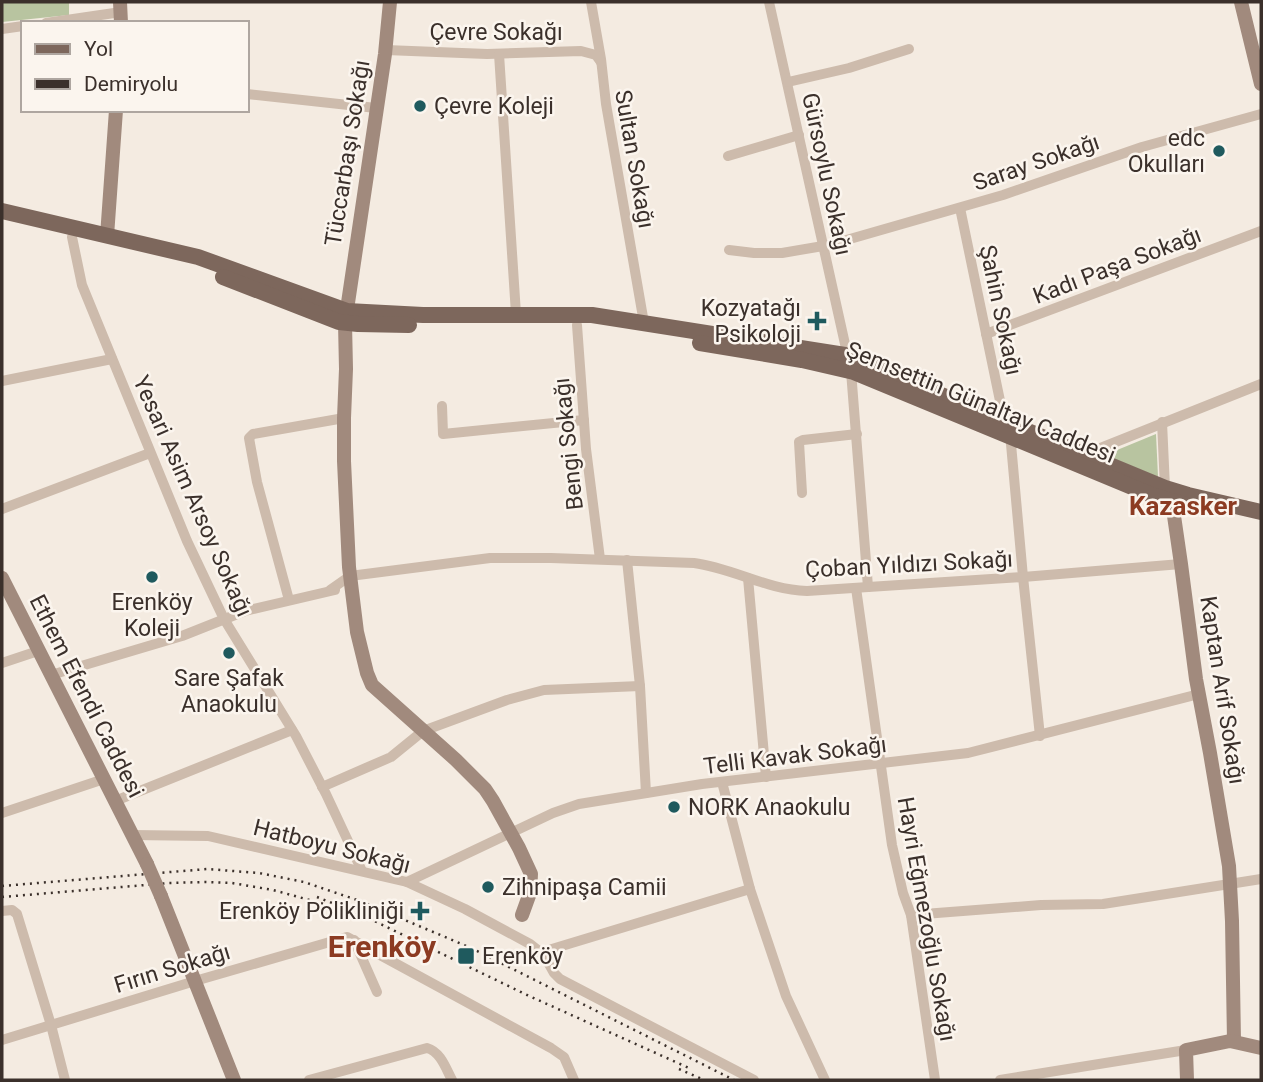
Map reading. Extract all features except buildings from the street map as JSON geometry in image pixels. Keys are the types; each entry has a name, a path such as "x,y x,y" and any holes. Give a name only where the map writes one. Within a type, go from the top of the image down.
{"main road":[{"name":"Şemsettin Günaltay Caddesi","path":"2,211 203,258 333,307 346,317 585,315 644,323 849,363 1083,455 1168,495 1261,523"},
{"name":"Şemsettin Günaltay Caddesi","path":"2,222 192,266 295,306 346,317 577,325 802,360 849,363"},
{"name":"Şemsettin Günaltay Caddesi","path":"1012,429 1148,494 1188,495 1261,512"}],"street":[{"name":"Tüccarbaşı Sokağı","path":"390,2 386,50 346,317 344,461 350,576 357,632 370,681 485,789 511,833 531,879 530,893 522,915"},
{"name":"Sultan Sokağı","path":"591,2 644,323"},
{"name":"Gürsoylu Sokağı","path":"769,2 849,363 868,587"},
{"path":"1241,2 1261,84"},
{"path":"60,21 121,12"},
{"path":"2,29 21,26"},
{"path":"581,51 591,47 597,38"},
{"path":"788,82 849,68 909,48"},
{"name":"Çevre Sokağı","path":"386,50 499,54 581,51 594,54 601,62"},
{"path":"499,54 516,314"},
{"path":"248,94 376,108"},
{"path":"107,236 116,112"},
{"name":"Saray Sokağı","path":"729,250 782,253 822,246 960,208 1132,150 1261,114"},
{"path":"728,156 799,135"},
{"name":"Şahin Sokağı","path":"960,208 986,334 1012,429 1023,577 1040,736"},
{"name":"Kadı Paşa Sokağı","path":"986,334 1261,231"},
{"name":"Yesari Asim Arsoy Sokağı","path":"72,237 80,281 185,536 224,619 292,730 362,872"},
{"name":"Bengi Sokağı","path":"577,325 588,473 600,559"},
{"path":"2,382 111,359"},
{"path":"1083,455 1261,384"},
{"path":"442,406 443,434 584,420"},
{"path":"289,600 256,476 249,438 253,434 344,418"},
{"path":"1162,422 1168,495"},
{"path":"802,493 799,441 857,434"},
{"path":"2,509 150,453"},
{"name":"Kaptan Arif Sokağı","path":"1168,495 1230,883 1234,1041"},
{"name":"Çoban Yıldızı Sokağı","path":"350,576 490,558 600,559 700,564 777,587 800,591 1181,564"},
{"path":"627,560 640,685 646,793"},
{"path":"51,675 182,636 251,609 330,590 350,576"},
{"name":"Ethem Efendi Caddesi","path":"2,578 146,864 195,981"},
{"path":"748,578 766,777"},
{"name":"Hayri Eğmezoğlu Sokağı","path":"856,588 894,856 911,915 936,1080"},
{"path":"330,590 352,593"},
{"path":"2,663 38,651"},
{"path":"322,787 391,757 423,731 507,700 544,690 640,685"},
{"name":"Telli Kavak Sokağı","path":"407,882 574,805 722,782 968,753 1199,694"},
{"path":"115,801 292,730"},
{"path":"2,813 104,779"},
{"path":"722,782 750,889 789,1005 825,1080"},
{"name":"Hatboyu Sokağı","path":"132,835 208,836 407,882 524,940 542,952 558,977 754,1080"},
{"path":"911,915 1041,905 1103,904 1261,880"},
{"path":"542,952 750,889"},
{"path":"2,911 11,910 16,913 65,1080"},
{"path":"503,929 513,925 522,915"},
{"path":"522,915 519,929 524,940"},
{"name":"Fırın Sokağı","path":"2,1040 343,937 354,940"},
{"path":"354,940 377,992"},
{"path":"354,940 556,1051 566,1061 574,1080"},
{"path":"195,981 234,1080"},
{"path":"1000,1080 1226,1041 1261,1048"},
{"path":"309,1080 426,1048 437,1053 452,1080"},
{"path":"1186,1050 1187,1080"}],"green space":[{"path":"2,2 69,2 69,15 2,22"},
{"path":"1156,434 1158,477 1105,455"}],"railway":[{"path":"2,886 207,869 259,873 304,882 360,901 471,948 734,1080"},
{"path":"2,897 206,882 273,890 324,904"},
{"path":"317,897 362,915 527,995 689,1068"},
{"path":"679,1069 704,1080"}],"place":[{"name":"Çevre Koleji","path":"420,106"},
{"name":"edc Okulları","path":"1219,151"},
{"name":"Kozyatağı Psikoloji","path":"817,321"},
{"name":"Erenköy Koleji","path":"152,577"},
{"name":"Sare Şafak Anaokulu","path":"229,653"},
{"name":"NORK Anaokulu","path":"674,807"},
{"name":"Zihnipaşa Camii","path":"488,887"},
{"name":"Erenköy Polikliniği","path":"420,911"},
{"name":"Erenköy","path":"466,956"}],"district":[{"name":"Kazasker","path":"1183,506"},
{"name":"Erenköy","path":"382,947"}]}
